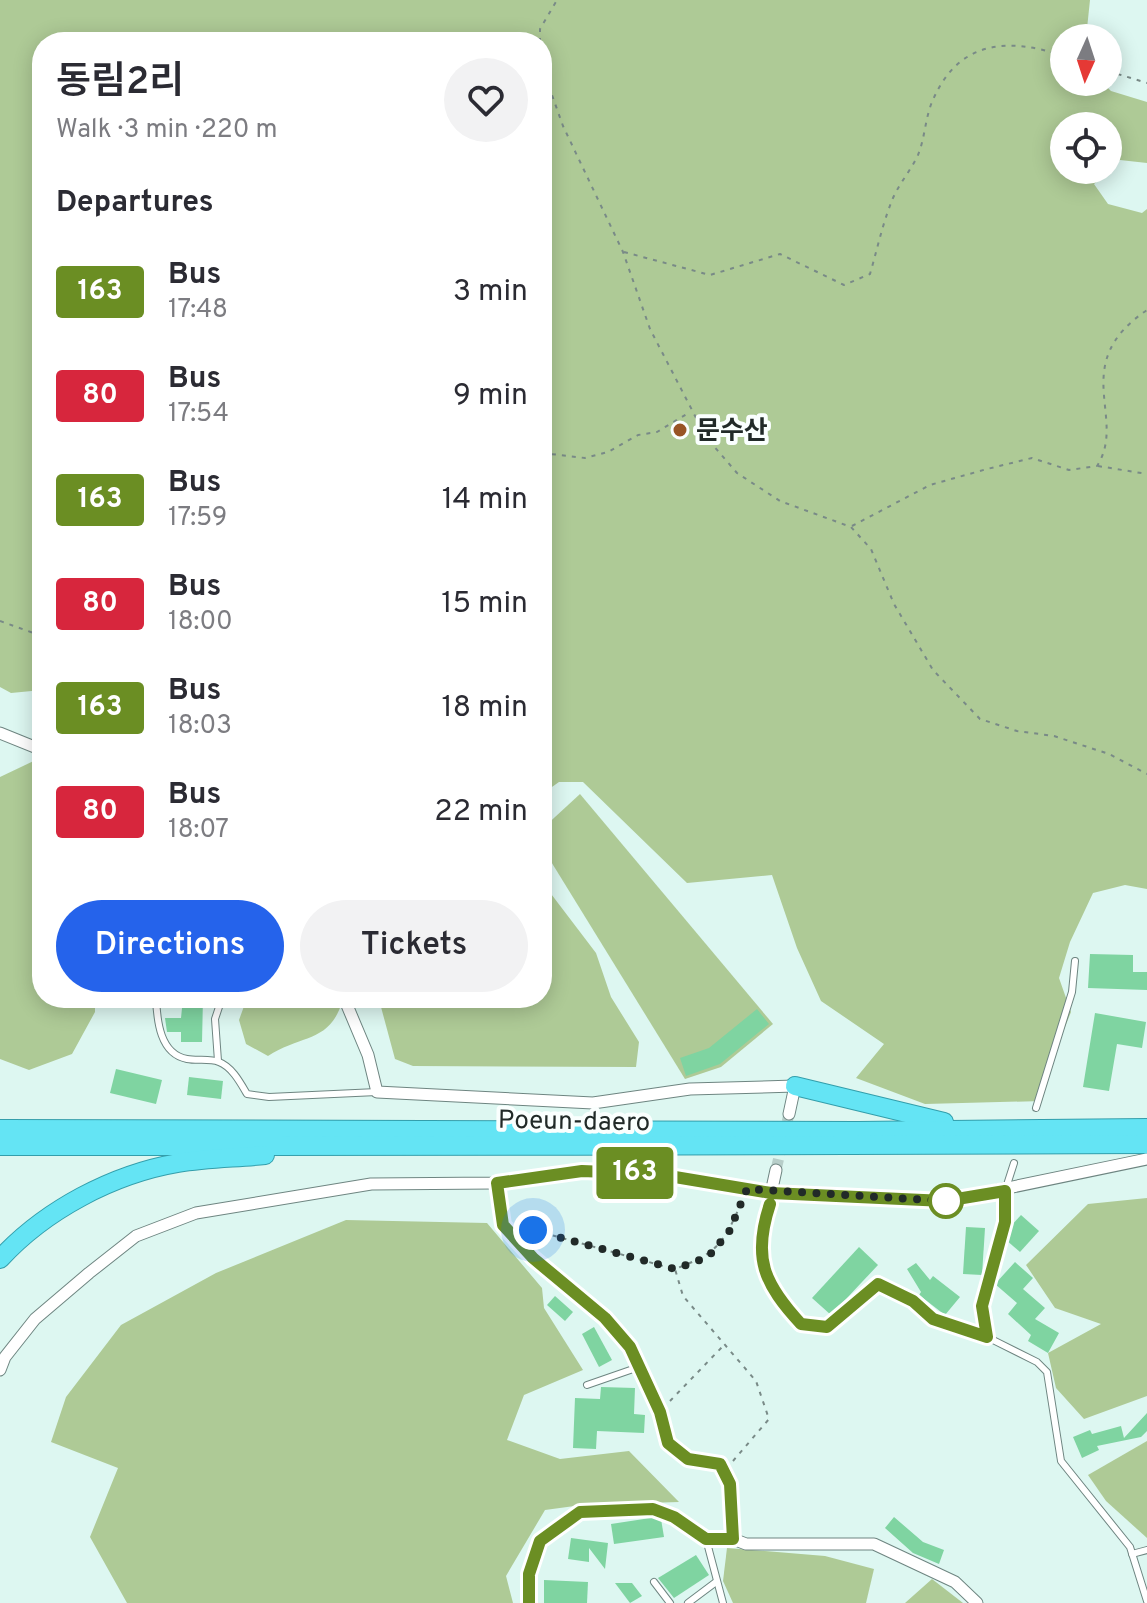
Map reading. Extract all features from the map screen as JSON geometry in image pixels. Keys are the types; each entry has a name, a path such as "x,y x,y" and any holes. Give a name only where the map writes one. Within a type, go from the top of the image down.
{"highway":[{"path":"795,1086 940,1121 1007,1129"},
{"path":"0,1117 183,1128"},
{"name":"Poeun-daero","path":"0,1129 1147,1128"},
{"path":"0,1259 46,1220 79,1199 132,1174 178,1163 401,1144"},
{"name":"Poeun-daero","path":"0,1146 401,1144 885,1148 1147,1144"}],"street":[{"path":"0,733 32,746"},
{"path":"348,1008 368,1055 377,1092 593,1103 690,1089 795,1086 789,1114"},
{"path":"0,1370 5,1357 35,1319 89,1273 136,1236 196,1213 371,1184 497,1183 582,1171 657,1174 771,1193 945,1201 1005,1191 1147,1159"},
{"path":"771,1193 776,1170"},
{"path":"497,1183 503,1225 533,1258 605,1318 630,1347 660,1412 668,1443 688,1459 720,1464 730,1484 733,1539 746,1544 874,1544 955,1582 977,1603"}],"lane":[{"path":"1036,1108 1072,992 1075,961"},
{"path":"157,1008 160,1030 167,1049 185,1059 218,1061 235,1074 247,1094 269,1097 377,1092"},
{"path":"218,1061 215,1019 219,1008"},
{"path":"987,1337 982,1306 1005,1222 1005,1191 1014,1163"},
{"path":"771,1193 760,1254 775,1295 801,1324 827,1327 878,1284 913,1301 933,1319 987,1337 1037,1362 1047,1372 1061,1461 1132,1554 1147,1601"},
{"path":"587,1385 639,1367"},
{"path":"529,1603 529,1574 540,1541 580,1512 653,1509 674,1517 706,1539 733,1539"},
{"path":"706,1539 723,1603"},
{"path":"1132,1554 1147,1550"},
{"path":"654,1582 670,1603"},
{"path":"688,1603 716,1582"}],"path":[{"path":"540,32 557,0"},
{"path":"623,252 710,275 780,254 844,285 870,274 891,201 919,153 931,103 946,75 958,62 987,46 1015,46 1050,53"},
{"path":"1122,75 1147,83"},
{"path":"552,95 563,126 623,252 650,329 706,437 737,473 780,501 851,527 871,549 894,604 933,670 980,719 1017,731 1054,736 1109,754 1147,774"},
{"path":"1097,466 1104,455 1102,401 1106,357 1122,332 1147,310"},
{"path":"552,454 585,458 608,452 638,435 657,432 691,411"},
{"path":"851,527 930,485 1032,458 1069,470 1097,466 1147,474"},
{"path":"0,621 32,632"},
{"path":"501,1208 533,1230 675,1269 708,1257 729,1232 747,1189"},
{"path":"675,1269 683,1296 756,1381 769,1419 724,1471"},
{"path":"660,1412 725,1345"}],"green space":[{"path":"0,0 1090,0 1087,24 1050,24 1050,96 1122,94 1147,102 1147,163 1122,160 1122,112 1050,112 1050,184 1094,184 1108,204 1142,213 1147,209 1147,889 1125,885 1093,893 1070,942 1059,978 1071,1012 1053,1057 1042,1101 925,1104 856,1078 884,1044 821,1001 797,948 772,875 687,883 583,782 559,782 552,787 552,32 32,32 32,691 11,693 0,687"},
{"path":"32,762 32,1008 95,1008 72,1054 29,1070 0,1059 0,777"},
{"path":"580,794 773,1024 721,1067 685,1079 552,863 552,820"},
{"path":"552,895 596,953 611,997 639,1042 636,1067 413,1066 395,1059 381,1008 552,1008"},
{"path":"243,1008 340,1008 323,1030 268,1056 246,1044 239,1020"},
{"path":"1147,1198 1147,1396 1084,1419 1056,1388 1048,1353 1101,1324 1055,1308 1026,1265 1088,1204"},
{"path":"346,1220 487,1223 542,1288 544,1308 583,1370 524,1395 507,1440 560,1459 629,1451 679,1502 582,1505 545,1510 506,1576 513,1603 127,1603 90,1537 118,1468 51,1442 66,1397 121,1325 216,1273"},
{"path":"1147,1441 1147,1538 1106,1501 1088,1475"},
{"path":"727,1548 825,1556 874,1569 866,1603 733,1603 723,1581"},
{"path":"932,1579 963,1603 905,1603"}],"building":[{"path":"1090,954 1133,955 1133,972 1147,972 1147,990 1088,988"},
{"path":"182,1008 203,1008 202,1042 181,1042 181,1032 167,1032 165,1018 181,1018"},
{"path":"757,1009 769,1024 720,1064 686,1076 680,1058 709,1048"},
{"path":"1095,1013 1146,1022 1142,1048 1117,1044 1109,1091 1083,1087"},
{"path":"116,1069 162,1080 156,1104 110,1093"},
{"path":"189,1077 223,1081 221,1099 187,1095"},
{"path":"1021,1215 1039,1231 1020,1252 1006,1240 1010,1227"},
{"path":"966,1227 985,1228 982,1275 963,1274"},
{"path":"859,1247 878,1265 831,1315 812,1298"},
{"path":"1015,1262 1033,1278 1023,1289 1045,1308 1035,1319 1059,1333 1048,1353 1028,1341 1031,1335 1008,1314 1017,1303 995,1284"},
{"path":"916,1263 930,1280 933,1276 960,1297 945,1315 919,1295 921,1292 907,1269"},
{"path":"555,1296 573,1312 565,1321 547,1305"},
{"path":"594,1327 612,1360 599,1367 582,1334"},
{"path":"601,1387 635,1388 634,1414 645,1415 644,1433 597,1431 596,1449 573,1448 575,1398 600,1399"},
{"path":"1147,1413 1147,1431 1141,1437 1097,1446 1099,1450 1082,1458 1073,1437 1090,1430 1092,1434 1121,1426 1124,1438"},
{"path":"894,1517 923,1542 944,1550 939,1564 913,1553 885,1528"},
{"path":"661,1519 664,1537 614,1544 611,1524"},
{"path":"571,1538 608,1543 605,1569 589,1548 589,1562 568,1559"},
{"path":"696,1555 709,1575 674,1598 658,1578"},
{"path":"544,1580 588,1582 587,1603 544,1603"},
{"path":"615,1583 632,1583 642,1596 630,1603"}],"tunnel":[{"path":"776,1170 789,1114"}],"bus line":[{"name":"163","path":"529,1603 529,1574 540,1541 580,1512 653,1509 674,1517 706,1539 733,1539 730,1484 720,1464 688,1459 668,1443 660,1412 630,1347 605,1318 533,1258 503,1225 497,1183 582,1171 657,1174 771,1193 945,1201 1005,1191 1005,1222 982,1306 987,1337 933,1319 913,1301 878,1284 827,1327 801,1324 775,1295 760,1254 770,1204"}],"place":[{"name":"문수산","path":"680,430"}],"route":[{"path":"533,1230 675,1269 708,1257 729,1232 747,1189 771,1193 946,1201"}]}
